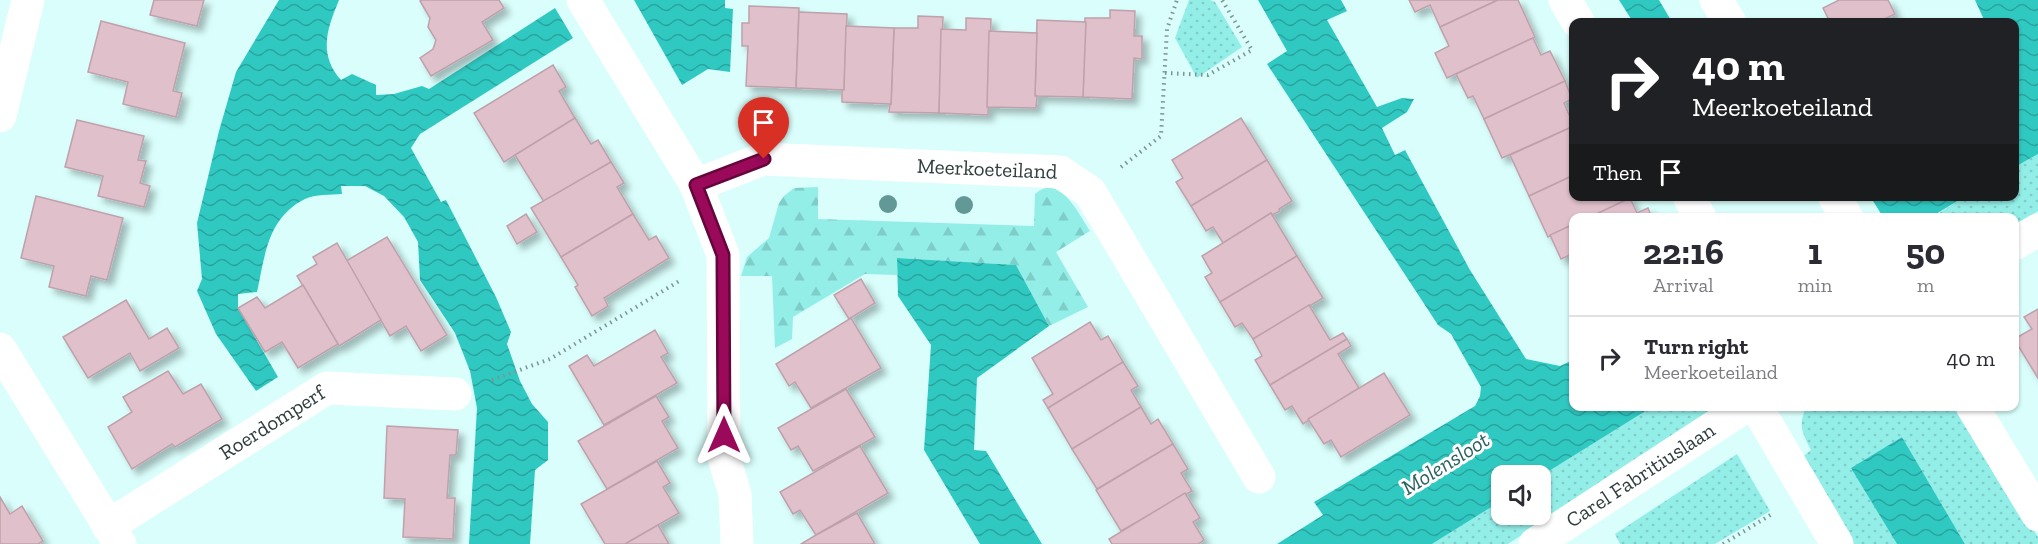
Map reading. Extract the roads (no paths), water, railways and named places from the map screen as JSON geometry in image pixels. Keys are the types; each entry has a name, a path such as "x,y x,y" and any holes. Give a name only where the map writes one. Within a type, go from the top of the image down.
{"street":[{"path":"0,116 28,0"},
{"path":"583,0 696,185 723,255 724,458 735,494 737,544"},
{"path":"1565,0 1576,18"},
{"path":"1716,0 1727,18"},
{"name":"Meerkoeteiland","path":"696,185 764,159 1060,172 1090,192 1259,477"},
{"path":"2019,241 2038,230"},
{"name":"Roerdomperf","path":"0,349 114,535 327,388 455,394"},
{"name":"Carel Fabritiuslaan","path":"1535,544 1738,411"},
{"path":"1759,411 1837,544"},
{"path":"1975,411 2038,515"}],"water":[{"path":"279,0 339,0 328,31 329,61 341,80 352,74 376,85 376,95 394,94 422,86 429,89 555,8 573,38 420,134 411,148 441,202 446,200 496,297 511,332 507,344 520,381 532,404 548,422 548,460 535,470 530,544 469,544 477,408 470,371 455,333 420,280 418,242 404,217 384,196 365,186 341,186 342,194 309,197 292,207 275,227 266,252 257,292 238,294 238,308 278,377 256,391 216,334 197,291 202,279 197,223 236,72"},
{"path":"634,0 725,0 725,8 733,9 730,72 708,69 682,85"},
{"name":"Molensloot","path":"1258,0 1341,0 1347,11 1327,20 1377,107 1402,98 1414,99 1407,112 1382,128 1395,155 1405,150 1470,270 1526,359 1560,366 1569,362 1569,411 1646,411 1551,470 1551,465 1491,465 1491,507 1432,544 1277,544 1323,515 1314,502 1475,406 1481,387 1451,334 1438,325 1267,64 1287,51"},
{"path":"1619,0 1659,0 1670,18 1630,18"},
{"path":"1975,0 2038,0 2038,154 2019,165 2019,18 1983,18"},
{"path":"1837,201 1957,201 1938,213 1817,213"},
{"path":"897,258 1016,265 1049,326 977,378 974,450 986,451 1042,544 980,544 924,450 931,345 898,296"},
{"path":"1902,437 1965,544 1897,544 1851,468"}]}
